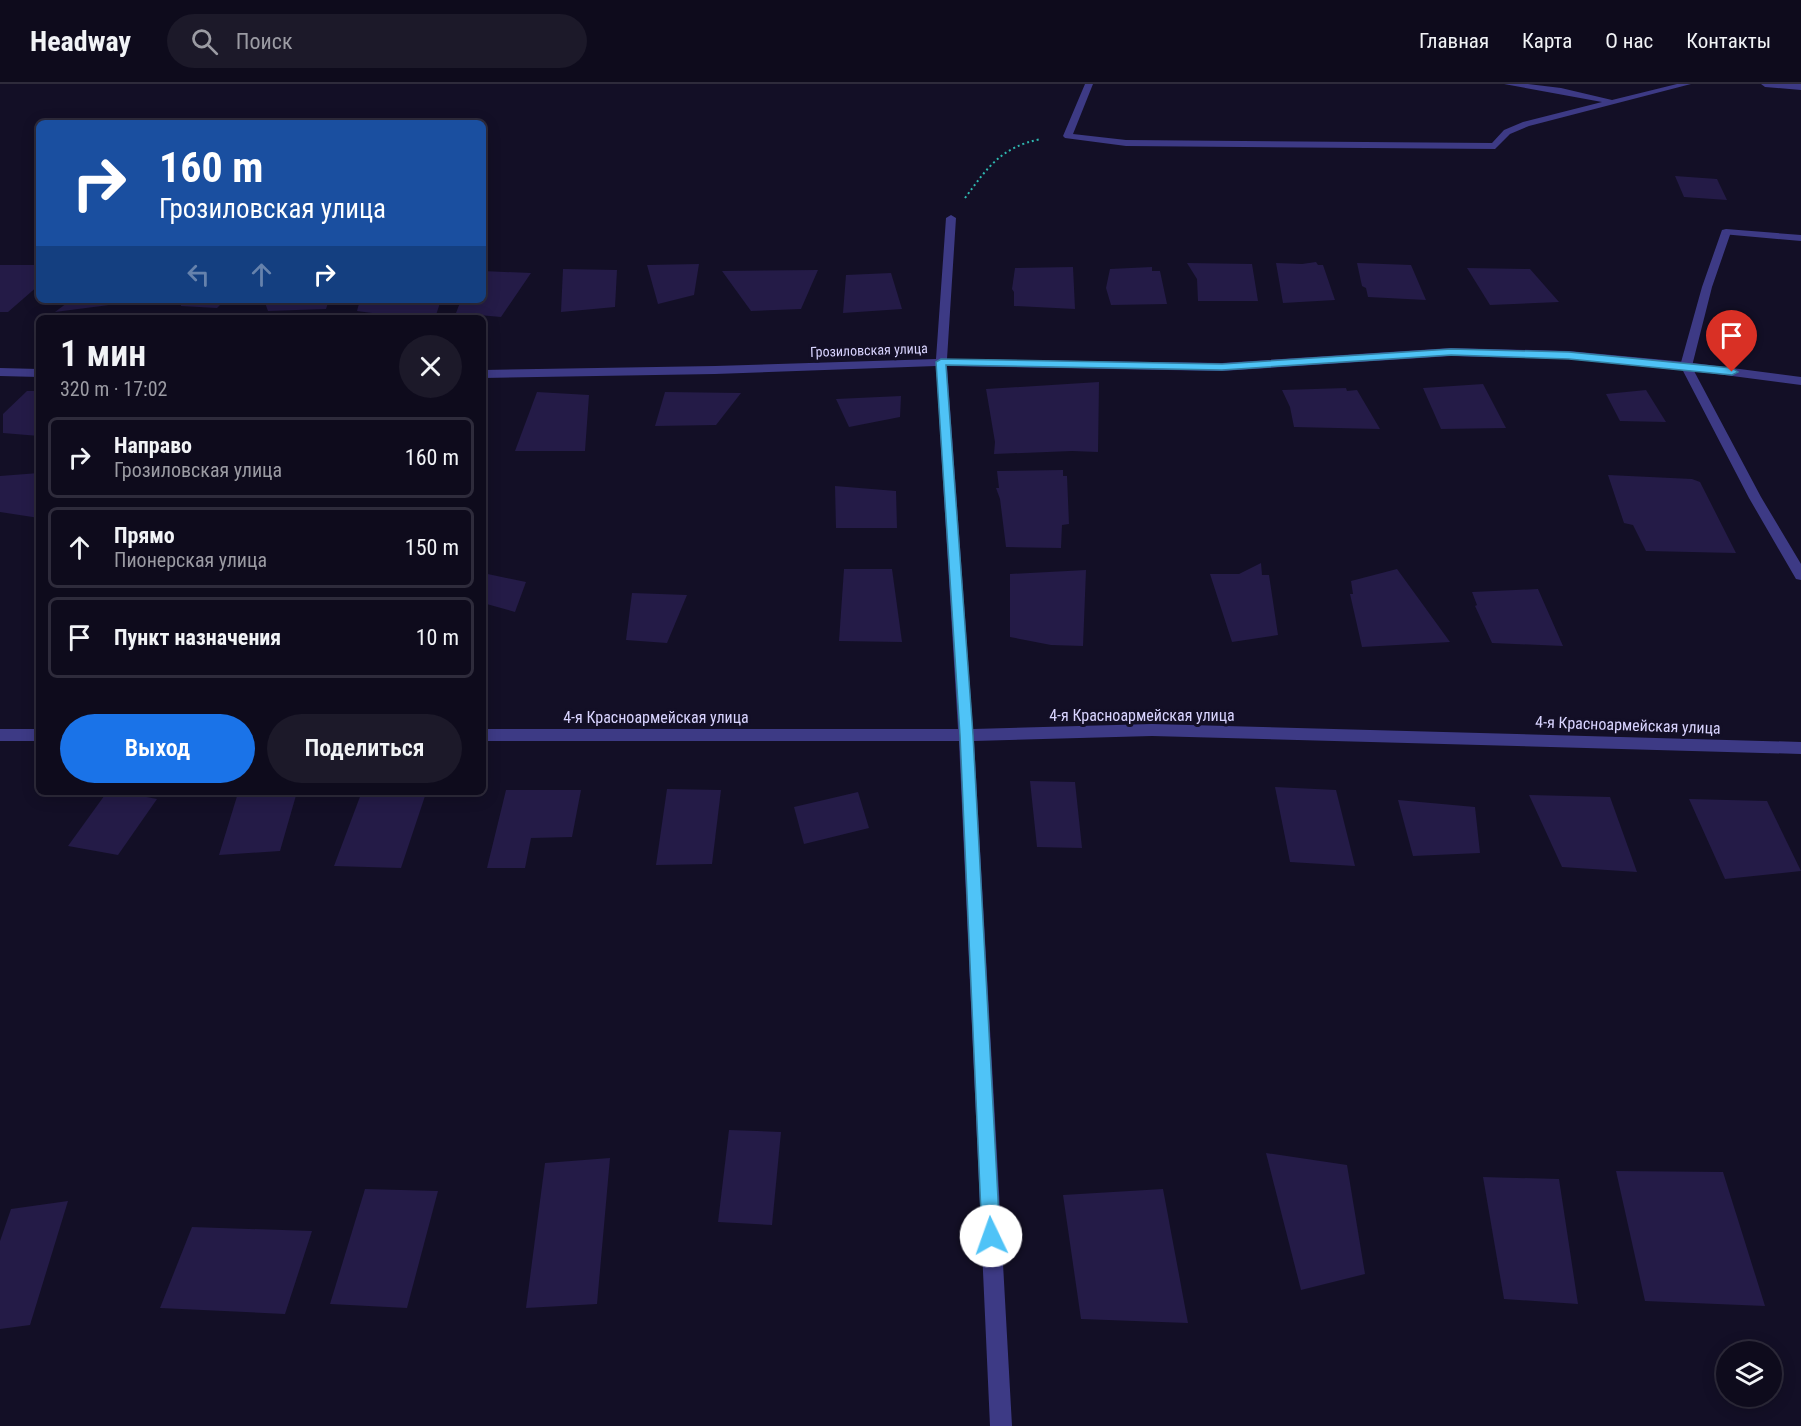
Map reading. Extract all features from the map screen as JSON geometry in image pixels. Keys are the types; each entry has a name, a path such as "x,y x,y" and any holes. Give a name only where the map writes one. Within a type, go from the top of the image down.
{"street":[{"path":"1089,84 1068,136 1126,143 1495,146 1507,132 1526,124 1687,84"},
{"path":"1508,84 1561,91 1612,102"},
{"path":"1765,84 1801,87"},
{"path":"951,218 941,362 966,735 1001,1426"},
{"path":"1801,238 1726,232 1707,288 1686,366 1755,498 1801,575"},
{"name":"Грозиловская улица","path":"486,374 715,370 941,362 1222,367 1451,352 1569,355 1686,366 1801,381"},
{"path":"0,372 36,373"},
{"name":"4-я Красноармейская улица","path":"486,735 966,735 1152,730 1801,748"},
{"path":"0,735 36,735"}],"path":[{"path":"951,218 995,157 1022,142 1068,136"}],"building":[{"path":"1675,176 1717,179 1727,200 1684,197"},
{"path":"1316,262 1318,265 1323,265 1335,300 1283,303 1276,263"},
{"path":"1187,263 1252,264 1258,301 1198,301 1197,279"},
{"path":"1357,263 1411,265 1426,300 1368,297 1366,288 1362,286"},
{"path":"699,264 694,295 658,304 647,265"},
{"path":"0,265 36,265 36,288 8,312 0,312"},
{"path":"1073,267 1075,309 1014,306 1012,289 1015,268"},
{"path":"1152,267 1152,271 1160,271 1167,304 1111,305 1106,288 1110,269"},
{"path":"1467,268 1530,269 1559,302 1490,305"},
{"path":"563,269 617,270 615,307 561,312"},
{"path":"818,270 801,309 751,311 722,271"},
{"path":"486,271 531,273 501,317 456,313 460,303 486,303"},
{"path":"891,273 902,309 843,313 846,275"},
{"path":"67,303 125,303 55,312"},
{"path":"181,303 222,303 217,308 181,306"},
{"path":"265,303 328,303 326,309 268,311"},
{"path":"359,303 440,303 436,315 387,315 357,311"},
{"path":"1099,382 1098,452 994,454 995,442 986,389"},
{"path":"1483,384 1506,428 1441,429 1423,388"},
{"path":"1346,388 1347,391 1357,390 1380,429 1294,427 1290,407 1282,390"},
{"path":"1646,390 1666,422 1620,421 1606,394"},
{"path":"27,391 36,391 36,436 3,433 3,414"},
{"path":"537,392 589,395 585,451 515,451"},
{"path":"665,392 741,393 716,425 655,426"},
{"path":"901,396 900,417 849,427 836,399"},
{"path":"1063,470 1063,476 1067,476 1069,524 1062,525 1061,548 1006,547 1000,499 996,488 999,488 997,471"},
{"path":"36,473 36,518 0,512 0,476"},
{"path":"1608,475 1692,479 1700,482 1736,553 1646,551 1633,525 1624,523"},
{"path":"835,486 896,491 897,528 836,528"},
{"path":"1261,563 1262,575 1269,575 1278,635 1232,642 1210,574 1239,574"},
{"path":"844,569 892,569 902,642 839,641"},
{"path":"1397,569 1450,642 1362,647 1350,594 1353,594 1351,581"},
{"path":"1086,570 1083,646 1051,645 1010,637 1010,574"},
{"path":"486,574 526,582 515,612 486,604"},
{"path":"1538,589 1563,646 1492,643 1475,606 1477,605 1472,592"},
{"path":"632,593 687,595 667,643 626,640"},
{"path":"1030,781 1075,782 1082,848 1037,847"},
{"path":"1275,787 1336,790 1355,866 1290,862"},
{"path":"667,789 721,790 712,864 656,865"},
{"path":"506,790 581,790 572,837 531,838 525,868 487,868"},
{"path":"858,792 869,828 804,844 794,807"},
{"path":"105,795 136,795 157,799 118,855 68,846"},
{"path":"237,795 296,795 280,851 219,855"},
{"path":"361,795 425,796 401,868 334,866"},
{"path":"1529,795 1610,797 1637,872 1562,867"},
{"path":"1689,799 1767,801 1801,871 1725,879"},
{"path":"1398,800 1475,807 1480,853 1413,856"},
{"path":"729,1130 781,1132 772,1225 718,1222"},
{"path":"1266,1153 1347,1165 1365,1274 1301,1290"},
{"path":"610,1158 597,1304 526,1308 545,1163"},
{"path":"1616,1171 1723,1172 1765,1306 1645,1301"},
{"path":"1483,1177 1559,1179 1578,1304 1504,1299"},
{"path":"365,1189 438,1191 407,1308 330,1304"},
{"path":"1163,1189 1188,1323 1081,1319 1063,1195"},
{"path":"68,1201 30,1325 0,1329 0,1241 11,1209"},
{"path":"192,1227 312,1231 285,1314 160,1308"}],"route":[{"path":"991,1236 966,735 941,362 1222,367 1451,352 1569,355 1732,372"}]}
